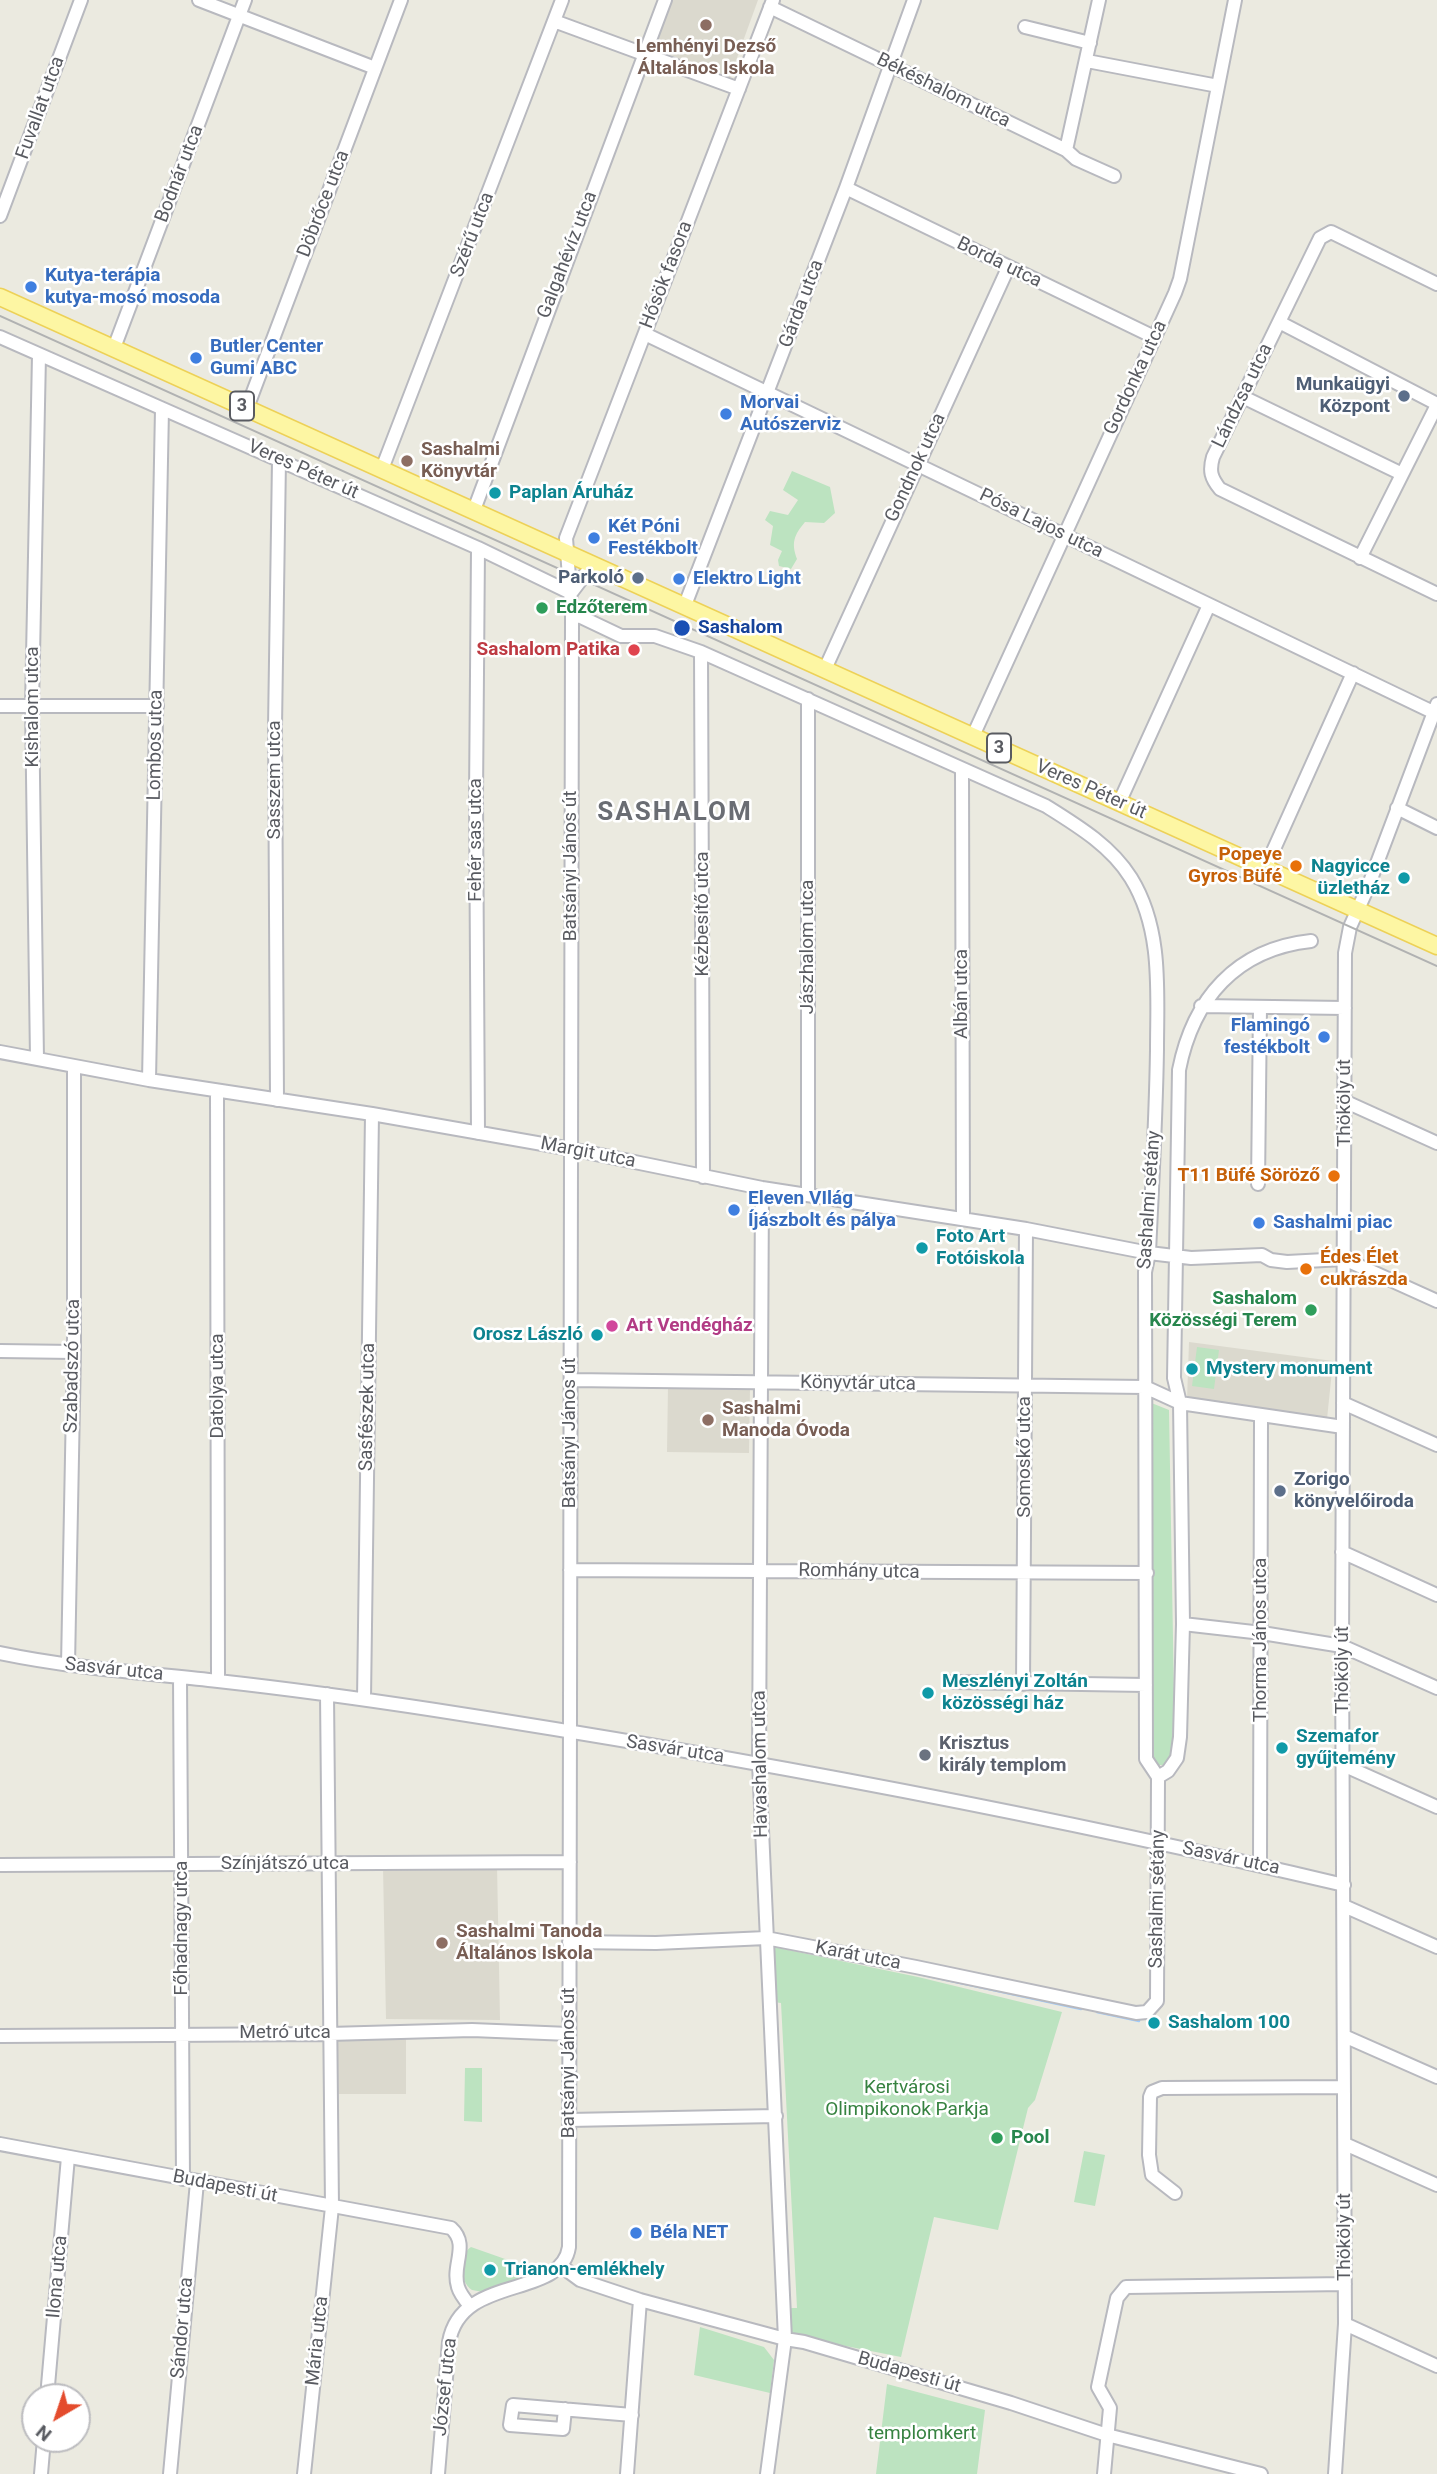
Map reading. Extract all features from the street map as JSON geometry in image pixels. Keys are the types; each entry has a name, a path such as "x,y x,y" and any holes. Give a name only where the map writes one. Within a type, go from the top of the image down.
{"main road":[{"name":"Veres Péter út","path":"0,297 1437,946"}],"street":[{"name":"Fuvallat utca","path":"0,216 81,0"},
{"path":"199,0 375,68"},
{"name":"Bodnár utca","path":"114,348 245,0"},
{"name":"Döbrőce utca","path":"247,408 401,0"},
{"name":"Szérű utca","path":"382,469 562,0"},
{"name":"Galgahévíz utca","path":"474,510 665,0"},
{"name":"Gárda utca","path":"684,606 846,188 915,0"},
{"path":"1066,150 1099,0"},
{"name":"Gordonka utca","path":"973,736 1180,279 1235,0"},
{"name":"Békéshalom utca","path":"772,4 1114,176"},
{"name":"Hősök fasora","path":"571,593 567,535 772,4"},
{"path":"554,21 739,89"},
{"path":"1025,27 1090,43"},
{"path":"1087,61 1218,86"},
{"name":"Borda utca","path":"846,188 1154,337"},
{"name":"Lándzsa utca","path":"1437,284 1331,232 1320,238 1210,468 1212,480 1220,489 1437,594"},
{"name":"Gondnok utca","path":"825,669 1008,268"},
{"path":"1279,322 1437,404 1360,558"},
{"name":"Pósa Lajos utca","path":"645,334 1209,605 1436,710"},
{"name":"Veres Péter út","path":"0,337 478,548 571,593"},
{"name":"Kishalom utca","path":"37,1059 32,706 39,355"},
{"path":"1242,397 1402,474"},
{"name":"Lombos utca","path":"149,1080 162,409"},
{"name":"Sasszem utca","path":"276,1100 275,727 279,460"},
{"name":"Fehér sas utca","path":"478,548 478,1133"},
{"path":"571,593 593,564"},
{"name":"Batsányi János út","path":"559,2268 567,2258 569,2247 571,593"},
{"path":"1119,803 1209,605"},
{"name":"Veres Péter út","path":"572,616 581,617 621,636 655,636 701,652 1046,806 1069,820"},
{"name":"Kézbesítő utca","path":"701,652 704,1177"},
{"path":"1265,869 1353,673"},
{"name":"Jászhalom utca","path":"808,699 808,1195"},
{"path":"0,706 157,706"},
{"path":"1357,911 1436,710"},
{"name":"Albán utca","path":"962,769 962,1219"},
{"path":"1397,808 1437,828"},
{"name":"Sashalmi sétány","path":"1069,820 1097,840 1124,867 1150,920 1157,968 1156,1102 1149,1253 1145,1272 1144,1387 1146,1759 1158,1777 1157,2001 1151,2010 1143,2014"},
{"name":"Thököly út","path":"1335,2474 1345,2325 1342,1552 1345,1008 1347,936 1357,911"},
{"name":"Sashalmi sétány","path":"1158,1777 1168,1771 1177,1758 1180,1737 1183,1624 1180,1403 1174,1378 1179,1070 1186,1036 1201,1006 1226,979 1245,964 1272,950 1297,942 1311,941"},
{"path":"1201,1006 1345,1008"},
{"path":"1258,1184 1261,1007"},
{"name":"Margit utca","path":"0,1052 149,1080 372,1114 571,1149 762,1188 1026,1229 1149,1253 1191,1258 1231,1258 1238,1262 1344,1259"},
{"name":"Szabadszó utca","path":"68,1665 74,1352 74,1067"},
{"name":"Datolya utca","path":"217,1091 218,1681"},
{"path":"1344,1101 1437,1143"},
{"path":"1156,1102 1177,1103"},
{"name":"Sasfészek utca","path":"364,1699 372,1114"},
{"name":"Havashalom utca","path":"762,1188 759,1763 785,2339 767,2474"},
{"name":"Somoskő utca","path":"1023,1684 1026,1229"},
{"path":"1344,1259 1437,1301"},
{"path":"0,1351 74,1352"},
{"name":"Könyvtár utca","path":"571,1380 1144,1387"},
{"path":"1144,1387 1180,1403 1343,1427"},
{"path":"1343,1403 1437,1445"},
{"name":"Thorma János utca","path":"1260,1865 1261,1415"},
{"path":"1342,1552 1437,1595"},
{"name":"Romhány utca","path":"570,1570 1147,1573"},
{"path":"1183,1624 1342,1646 1437,1688"},
{"name":"Sasvár utca","path":"0,1653 68,1665 364,1699 759,1763 960,1800 1344,1885"},
{"name":"Főhadnagy utca","path":"180,1677 183,2179"},
{"path":"953,1682 1146,1685"},
{"name":"Mária utca","path":"304,2474 332,2207 327,1694"},
{"path":"1343,1765 1437,1807"},
{"name":"Színjátszó utca","path":"0,1865 570,1862"},
{"path":"1344,1906 1437,1947"},
{"name":"Karát utca","path":"569,1942 656,1943 766,1938 1143,2014"},
{"name":"Metró utca","path":"0,2036 329,2034 472,2029 569,2034"},
{"path":"1344,2036 1437,2077"},
{"path":"1175,2193 1152,2175 1149,2155 1152,2092 1162,2088 1345,2087"},
{"path":"569,2120 776,2116"},
{"name":"Budapesti út","path":"0,2144 451,2228 458,2234 461,2243 457,2286 470,2306"},
{"path":"1345,2144 1437,2185"},
{"name":"Ilona utca","path":"48,2383 68,2157"},
{"name":"Sándor utca","path":"170,2474 197,2182"},
{"path":"470,2306 489,2295 538,2279 559,2268"},
{"name":"Budapesti út","path":"559,2268 580,2280 640,2300 804,2342 1011,2403 1107,2435 1261,2474"},
{"path":"1104,2474 1110,2408 1098,2387 1117,2298 1126,2287 1345,2284"},
{"path":"627,2474 640,2300"},
{"name":"József utca","path":"438,2474 451,2334 456,2322 470,2306"},
{"path":"1345,2325 1437,2366"},
{"path":"565,2409 632,2415"},
{"path":"41,2474 43,2453"}],"shaded area":[{"name":"Lemhényi Dezső Általános Iskola","path":"672,0 758,0 730,77 654,49"},
{"path":"1189,1342 1333,1361 1327,1419 1187,1400"},
{"name":"Sashalmi Manoda Óvoda","path":"668,1386 750,1388 749,1453 667,1452"},
{"name":"Sashalmi Tanoda Általános Iskola","path":"497,1865 500,2020 386,2019 383,1867"},
{"path":"330,2037 406,2037 406,2094 330,2094"}],"green space":[{"path":"792,471 830,487 835,513 824,523 805,522 801,527 794,544 797,559 791,569 779,566 778,560 782,551 770,545 773,526 765,520 770,511 788,515 798,500 783,490"},
{"path":"1197,1347 1219,1350 1214,1389 1192,1386"},
{"path":"1149,1402 1169,1410 1174,1695 1172,1757 1165,1765 1155,1765 1150,1758"},
{"name":"Kertvárosi Olimpikonok Parkja","path":"769,1946 918,1977 1062,2012 1035,2100 1028,2108 998,2230 934,2217 901,2357 785,2334 786,2308 797,2308 781,2003 773,2002"},
{"path":"465,2068 482,2068 482,2122 464,2121"},
{"path":"1084,2151 1105,2155 1095,2206 1074,2202"},
{"path":"471,2247 542,2272 483,2292 472,2290 465,2281 462,2268 464,2256"},
{"path":"700,2327 764,2347 774,2360 770,2393 694,2375"},
{"name":"templomkert","path":"887,2384 985,2410 977,2474 876,2474"}],"waterway":[{"path":"919,1974 1081,2009"},
{"path":"1097,2012 1139,2021"}],"tram line":[{"path":"0,316 1437,966"}],"place":[{"name":"Lemhényi Dezső Általános Iskola","path":"706,25"},
{"name":"Kutya-terápia kutya-mosó mosoda","path":"31,287"},
{"name":"Butler Center Gumi ABC","path":"196,358"},
{"name":"Munkaügyi Központ","path":"1404,396"},
{"name":"Morvai Autószerviz","path":"726,414"},
{"name":"Sashalmi Könyvtár","path":"407,461"},
{"name":"Paplan Áruház","path":"495,493"},
{"name":"Két Póni Festékbolt","path":"594,538"},
{"name":"Parkoló","path":"638,578"},
{"name":"Elektro Light","path":"679,579"},
{"name":"Edzőterem","path":"542,608"},
{"name":"Sashalom","path":"682,628"},
{"name":"Sashalom Patika","path":"634,650"},
{"name":"Popeye Gyros Büfé","path":"1296,866"},
{"name":"Nagyicce üzletház","path":"1404,878"},
{"name":"Flamingó festékbolt","path":"1324,1037"},
{"name":"T11 Büfé Söröző","path":"1334,1176"},
{"name":"Eleven VIlág Íjászbolt és pálya","path":"734,1210"},
{"name":"Sashalmi piac","path":"1259,1223"},
{"name":"Foto Art Fotóiskola","path":"922,1248"},
{"name":"Édes Élet cukrászda","path":"1306,1269"},
{"name":"Sashalom Közösségi Terem","path":"1311,1310"},
{"name":"Art Vendégház","path":"612,1326"},
{"name":"Orosz László","path":"597,1335"},
{"name":"Mystery monument","path":"1192,1369"},
{"name":"Sashalmi Manoda Óvoda","path":"708,1420"},
{"name":"Zorigo könyvelőiroda","path":"1280,1491"},
{"name":"Meszlényi Zoltán közösségi ház","path":"928,1693"},
{"name":"Szemafor gyűjtemény","path":"1282,1748"},
{"name":"Krisztus király templom","path":"925,1755"},
{"name":"Sashalmi Tanoda Általános Iskola","path":"442,1943"},
{"name":"Sashalom 100","path":"1154,2023"},
{"name":"Pool","path":"997,2138"},
{"name":"Béla NET","path":"636,2233"},
{"name":"Trianon-emlékhely","path":"490,2270"}],"district":[{"name":"SASHALOM","path":"675,813"}]}
